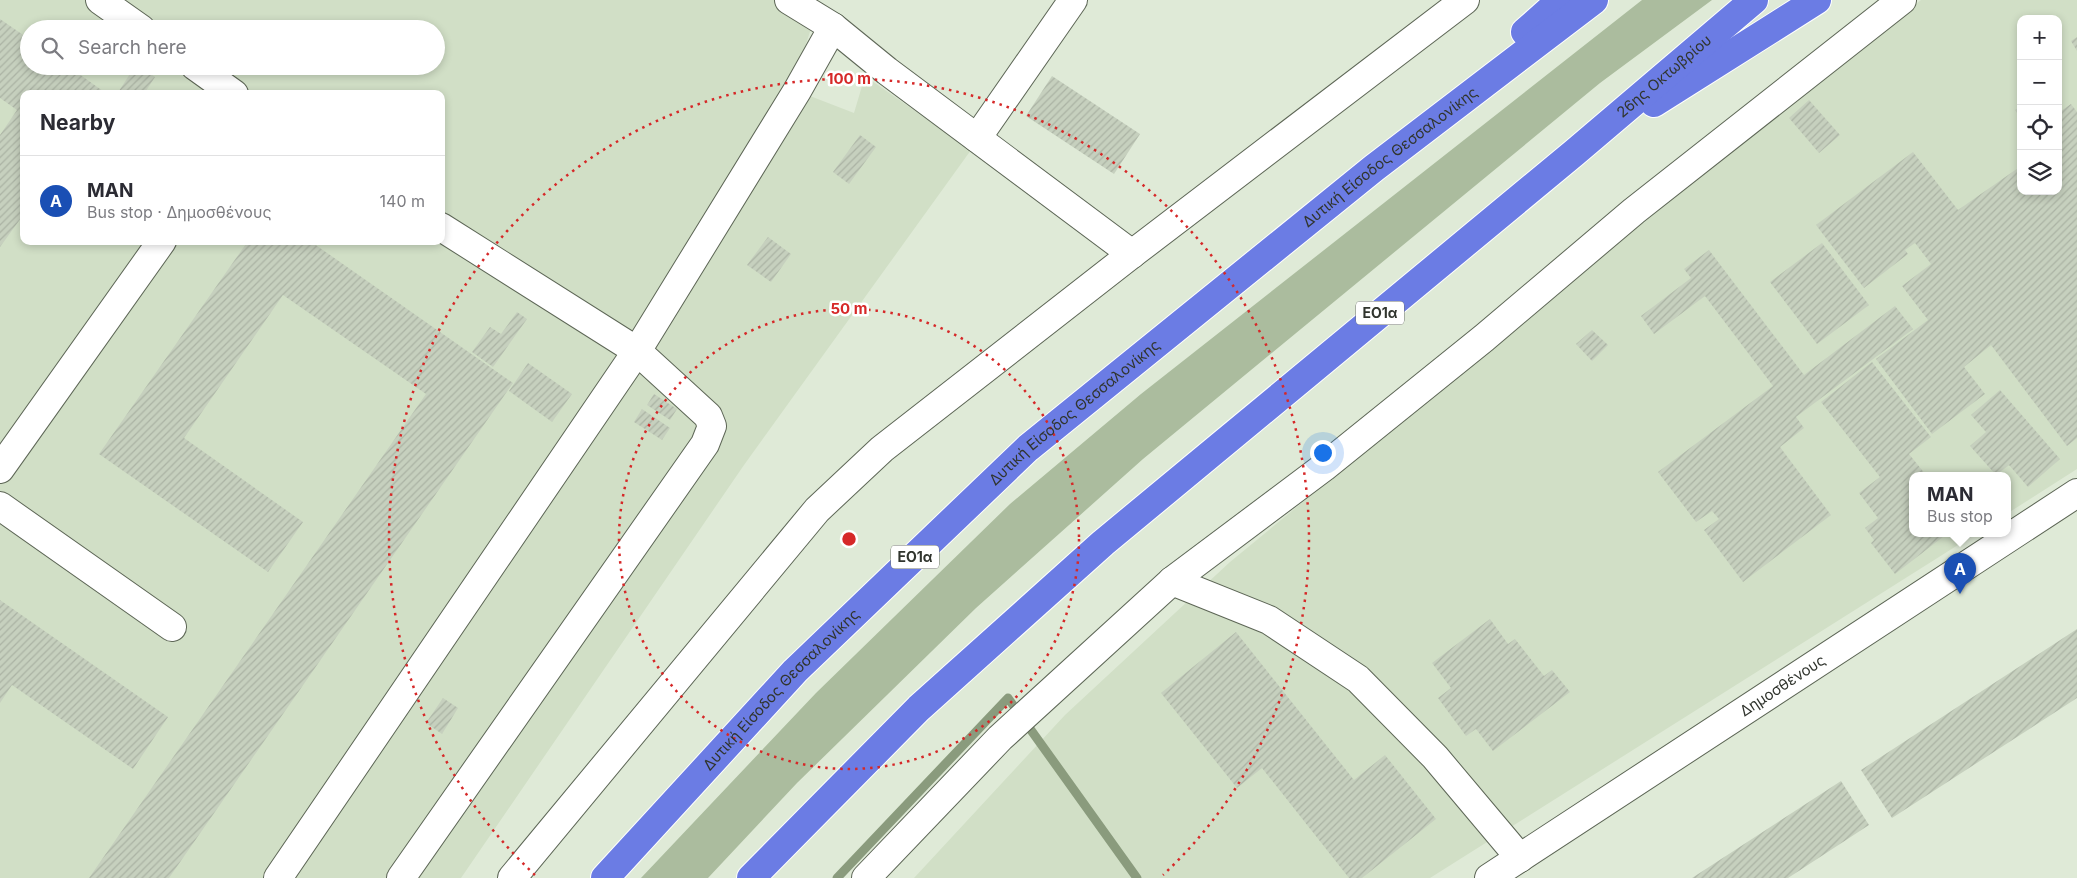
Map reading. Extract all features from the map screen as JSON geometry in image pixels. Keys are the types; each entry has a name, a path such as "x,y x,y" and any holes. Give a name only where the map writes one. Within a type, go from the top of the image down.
{"highway":[{"path":"1374,168 1561,0"},
{"name":"Δυτική Είσοδος Θεσσαλονίκης","path":"605,878 795,671 1028,448 1374,168 1594,0"},
{"name":"26ης Οκτωβρίου","path":"1574,153 1754,0"},
{"path":"1574,153 1817,0"},
{"name":"ΕΟ1α","path":"751,878 919,708 1103,542 1574,153"}],"street":[{"path":"100,0 128,20"},
{"path":"789,0 833,26 887,71 1132,254"},
{"path":"977,138 1073,0"},
{"path":"512,878 817,510 882,449 1132,254 1464,0"},
{"path":"866,878 1000,738 1172,581 1324,467 1484,338 1634,211 1902,0"},
{"path":"278,878 637,351 797,90 833,26"},
{"path":"208,75 228,90"},
{"path":"401,878 705,444 712,426 708,416 637,351 445,229"},
{"path":"0,469 159,245"},
{"name":"Δημοσθένους","path":"2011,536 2077,493"},
{"path":"0,506 172,627"},
{"name":"Δημοσθένους","path":"1489,878 2010,537"},
{"path":"1172,581 1269,620 1358,679 1435,757 1520,858"}],"shaded area":[{"path":"0,0 784,0 814,19 800,63 797,91 854,113 865,76 971,150 744,465 461,878 0,878"},
{"path":"1642,0 1712,0 1600,83 1143,459 976,608 797,783 708,878 641,878 816,693 1010,504 1141,394"},
{"path":"1921,0 2077,0 2077,469 2011,511 2011,472 1909,472 1909,537 1971,537 1430,878 914,878 1065,715 1230,562 1776,112"}],"building":[{"path":"0,19 20,33 20,75 81,75 101,90 20,90 20,220 0,247 0,135 17,110 0,98"},
{"path":"2077,37 2077,51 2071,41"},
{"path":"129,75 152,75 155,77 147,90 120,90"},
{"path":"1052,76 1140,134 1114,174 1026,116"},
{"path":"1809,100 1840,135 1819,153 1789,118"},
{"path":"2071,104 2077,112 2077,438 2067,446 1991,345 1964,367 1985,394 1932,434 1876,359 1928,320 1902,286 1931,264 1915,243 1905,250 1908,254 1864,288 1816,225 1913,152 1958,210 2017,169 2017,195 2062,195 2062,110"},
{"path":"860,135 876,147 849,184 833,172"},
{"path":"768,237 791,254 771,282 747,265"},
{"path":"1822,243 1869,305 1817,344 1770,282"},
{"path":"245,245 316,245 513,383 169,878 89,878 426,394 283,295 184,438 303,522 268,572 99,454"},
{"path":"1709,250 1804,375 1895,306 1913,329 1796,417 1804,428 1780,447 1831,515 1743,582 1704,530 1719,519 1712,511 1696,522 1658,472 1773,386 1705,296 1654,334 1641,316 1691,278 1684,269"},
{"path":"517,312 527,319 493,367 472,352 490,327 501,334"},
{"path":"1592,330 1608,345 1592,361 1576,344"},
{"path":"1872,362 1931,437 1909,454 1924,472 1909,472 1909,537 1943,537 1895,574 1871,543 1874,540 1865,528 1878,518 1859,493 1880,477 1821,402"},
{"path":"528,363 572,394 552,422 509,391"},
{"path":"2000,390 2060,459 2028,487 2009,465 2000,472 1993,472 1970,446 1986,432 1971,415"},
{"path":"654,394 677,409 670,420 647,405"},
{"path":"642,409 670,428 662,440 634,422"},
{"path":"0,600 168,717 133,769 12,685 0,703"},
{"path":"1490,619 1508,644 1515,639 1544,676 1552,670 1570,692 1493,751 1476,729 1466,736 1438,698 1451,688 1432,663"},
{"path":"2077,629 2077,698 1892,818 1861,770"},
{"path":"1236,632 1354,780 1385,755 1436,819 1362,878 1349,878 1262,768 1237,788 1161,693"},
{"path":"443,698 458,708 442,734 426,723"},
{"path":"1841,781 1869,825 1788,878 1692,878"}],"waterway":[{"path":"837,878 1008,698 1137,878"}],"place":[{"name":"ΜΑΝ","path":"1960,594"}]}
